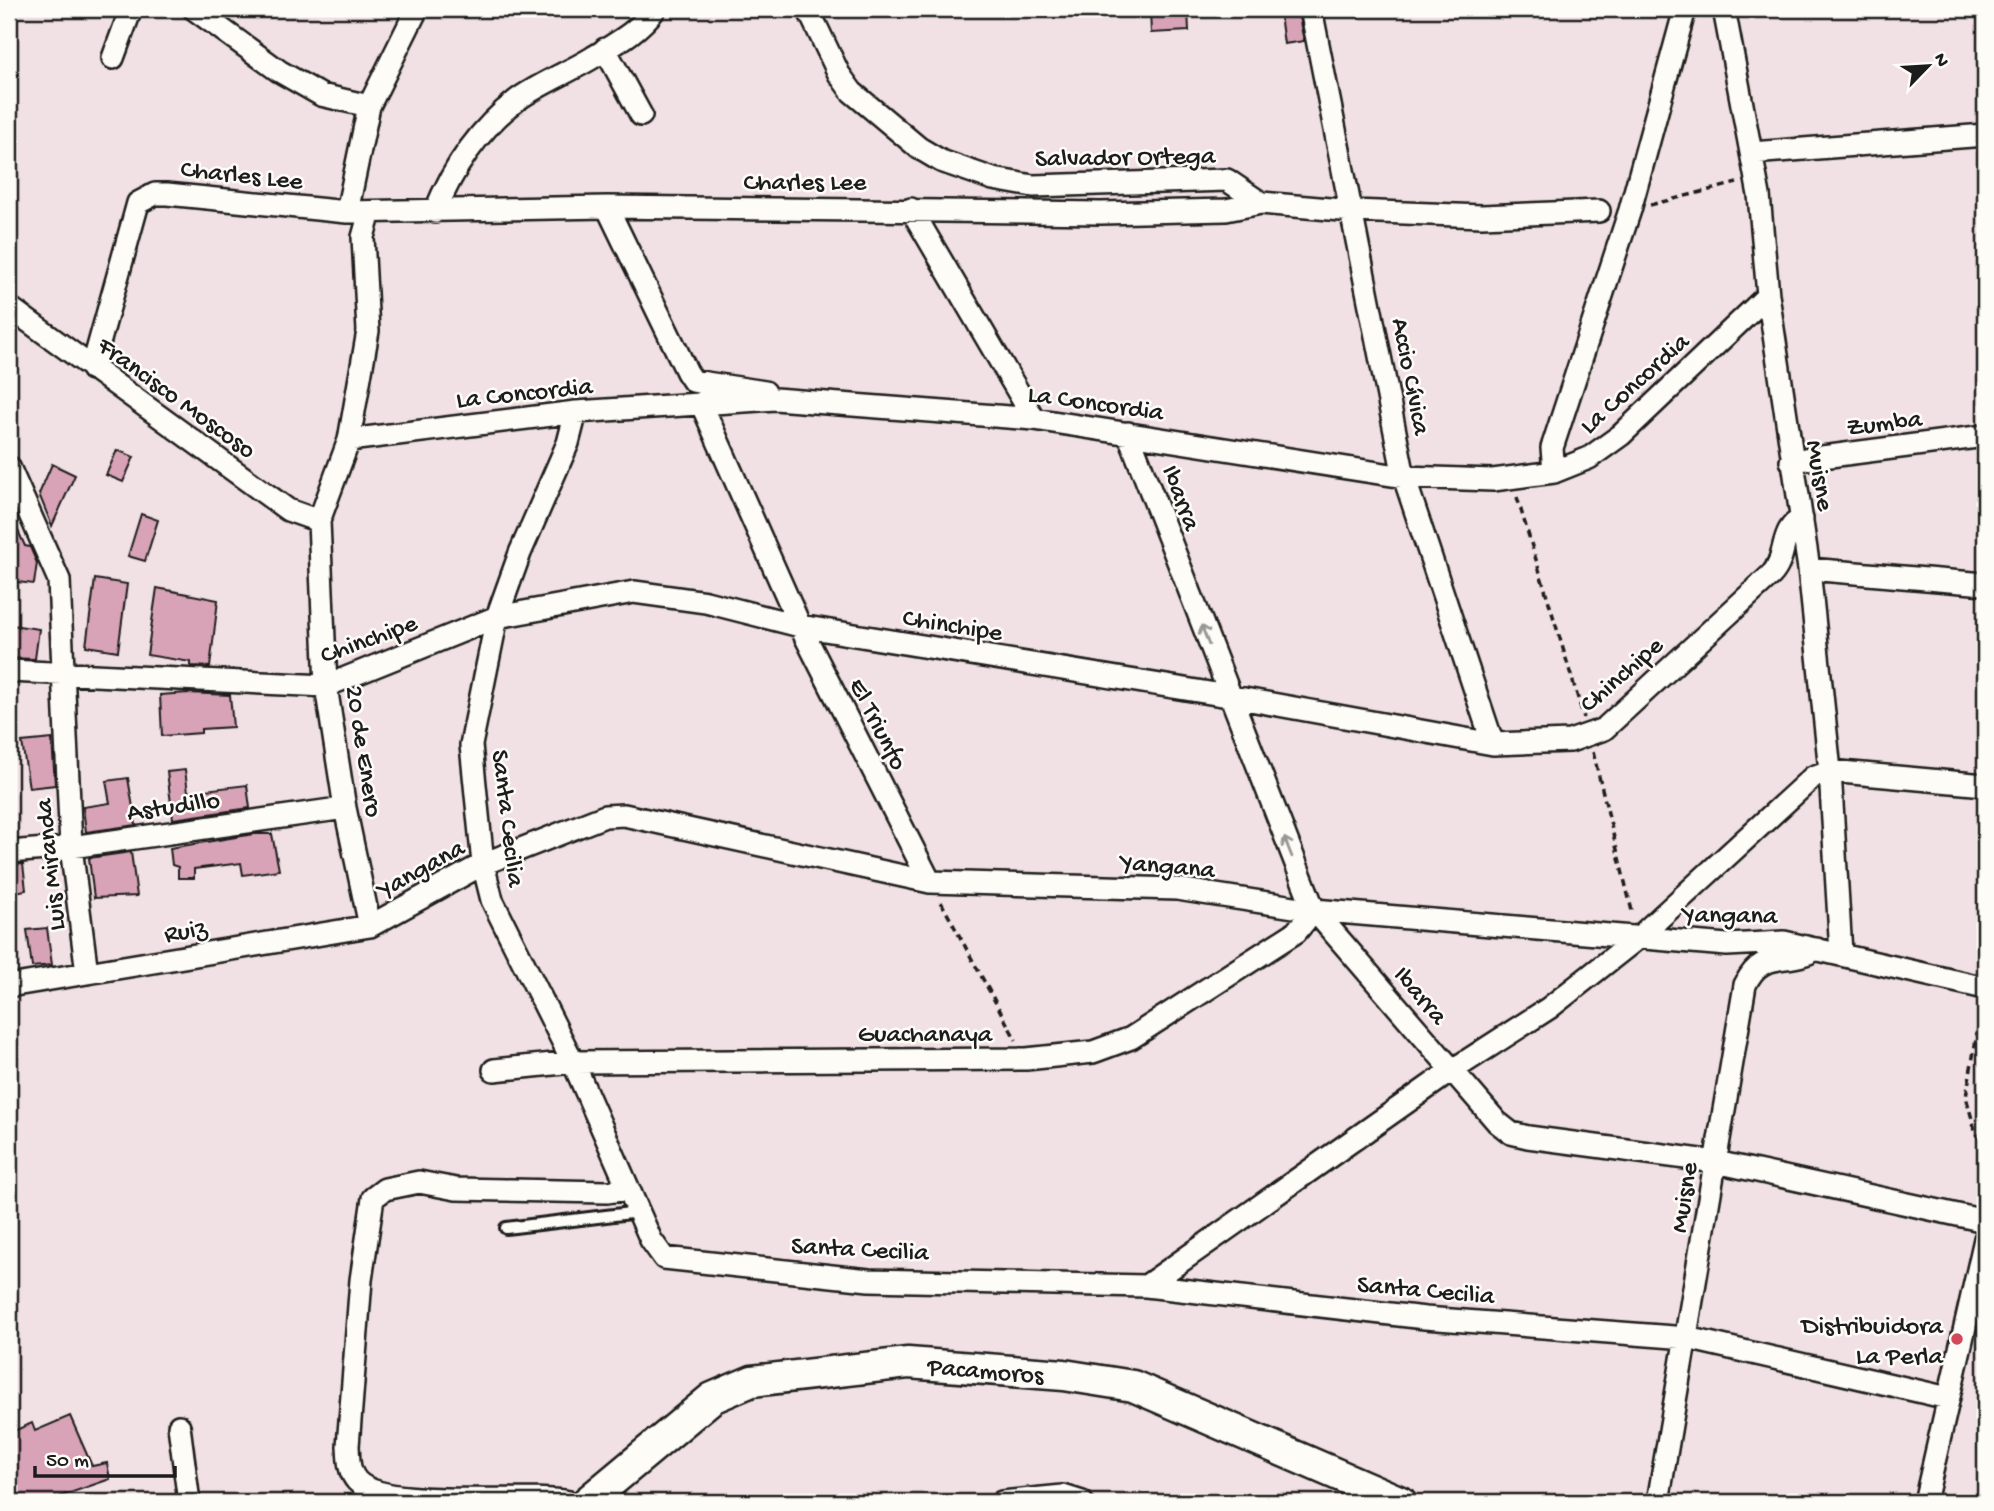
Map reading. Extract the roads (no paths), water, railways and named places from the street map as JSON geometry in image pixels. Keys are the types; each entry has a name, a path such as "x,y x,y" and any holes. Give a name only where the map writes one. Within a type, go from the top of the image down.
{"street":[{"path":"113,58 131,9"},
{"path":"194,9 279,71 321,95 369,106"},
{"path":"347,212 369,106 417,9"},
{"path":"435,212 446,186 471,142 518,99 643,26 655,9"},
{"name":"Salvador Ortega","path":"808,9 852,92 901,135 940,161 993,179 1033,186 1227,180 1261,203 1353,211 1482,216 1599,211"},
{"name":"Accio Cívica","path":"1311,9 1404,477 1493,744"},
{"path":"1554,472 1552,448 1629,210 1685,9"},
{"name":"Muisne","path":"1724,9 1756,178 1768,295 1809,569 1830,771 1841,953"},
{"path":"605,50 641,116"},
{"path":"1752,153 1985,135"},
{"name":"Charles Lee","path":"92,369 138,203 155,194 347,212 607,207 1101,213 1226,210 1261,203"},
{"path":"607,207 687,373 694,381 755,389 775,399"},
{"path":"911,209 1034,419"},
{"name":"20 de Enero","path":"370,212 363,237 368,331 349,440 319,521 326,686 345,808 370,926"},
{"name":"La Concordia","path":"349,440 576,412 775,399 1034,419 1404,477 1493,480 1554,472 1589,458 1621,435 1768,295"},
{"name":"Francisco Moscoso","path":"9,306 288,510 319,521"},
{"name":"El Triunfo","path":"701,403 800,626 930,882"},
{"name":"Santa Cecilia","path":"576,412 568,443 520,553 497,617 471,745 483,864 492,900 573,1062 651,1240 664,1258 869,1280 1146,1286 1425,1318 1687,1338 1948,1398"},
{"name":"Ibarra","path":"1128,433 1228,696 1314,910 1451,1071 1511,1133 1716,1162 1985,1221"},
{"name":"Zumba","path":"1791,461 1985,436"},
{"name":"Luis Miranda","path":"9,467 58,580 71,847 88,974"},
{"name":"Chinchipe","path":"9,671 326,686 497,617 634,592 706,602 800,626 1228,696 1493,744 1570,741 1604,729 1779,566 1787,529 1792,523 1802,519"},
{"path":"1809,569 1985,584"},
{"path":"1146,1286 1451,1071 1549,1007 1639,937 1813,777 1830,771 1985,785"},
{"name":"Astudillo","path":"9,852 71,847 345,808"},
{"name":"Yangana","path":"370,926 483,864 605,816 624,815 930,882 1177,889 1314,910 1727,945 1784,942 1985,988"},
{"name":"Guachanaya","path":"494,1070 573,1062 1027,1059 1093,1052 1131,1038 1296,932 1314,910"},
{"name":"Ruiz","path":"9,986 370,926"},
{"name":"Muisne","path":"1658,1502 1748,978 1752,970 1766,961 1797,957 1817,949"},
{"path":"569,1502 501,1502 391,1494 365,1496 350,1471 348,1446 360,1280 373,1198 384,1189 419,1182 456,1189 607,1192 628,1189"},
{"path":"1925,1502 1985,1240"},
{"name":"Pacamoros","path":"587,1502 712,1398 752,1381 908,1363 1064,1375 1133,1386 1401,1502"},
{"path":"179,1426 189,1502"},
{"path":"1002,1502 1063,1496 1082,1502"}],"lane":[{"path":"506,1228 639,1212"}],"place":[{"name":"Distribuidora La Perla","path":"1957,1339"}]}
